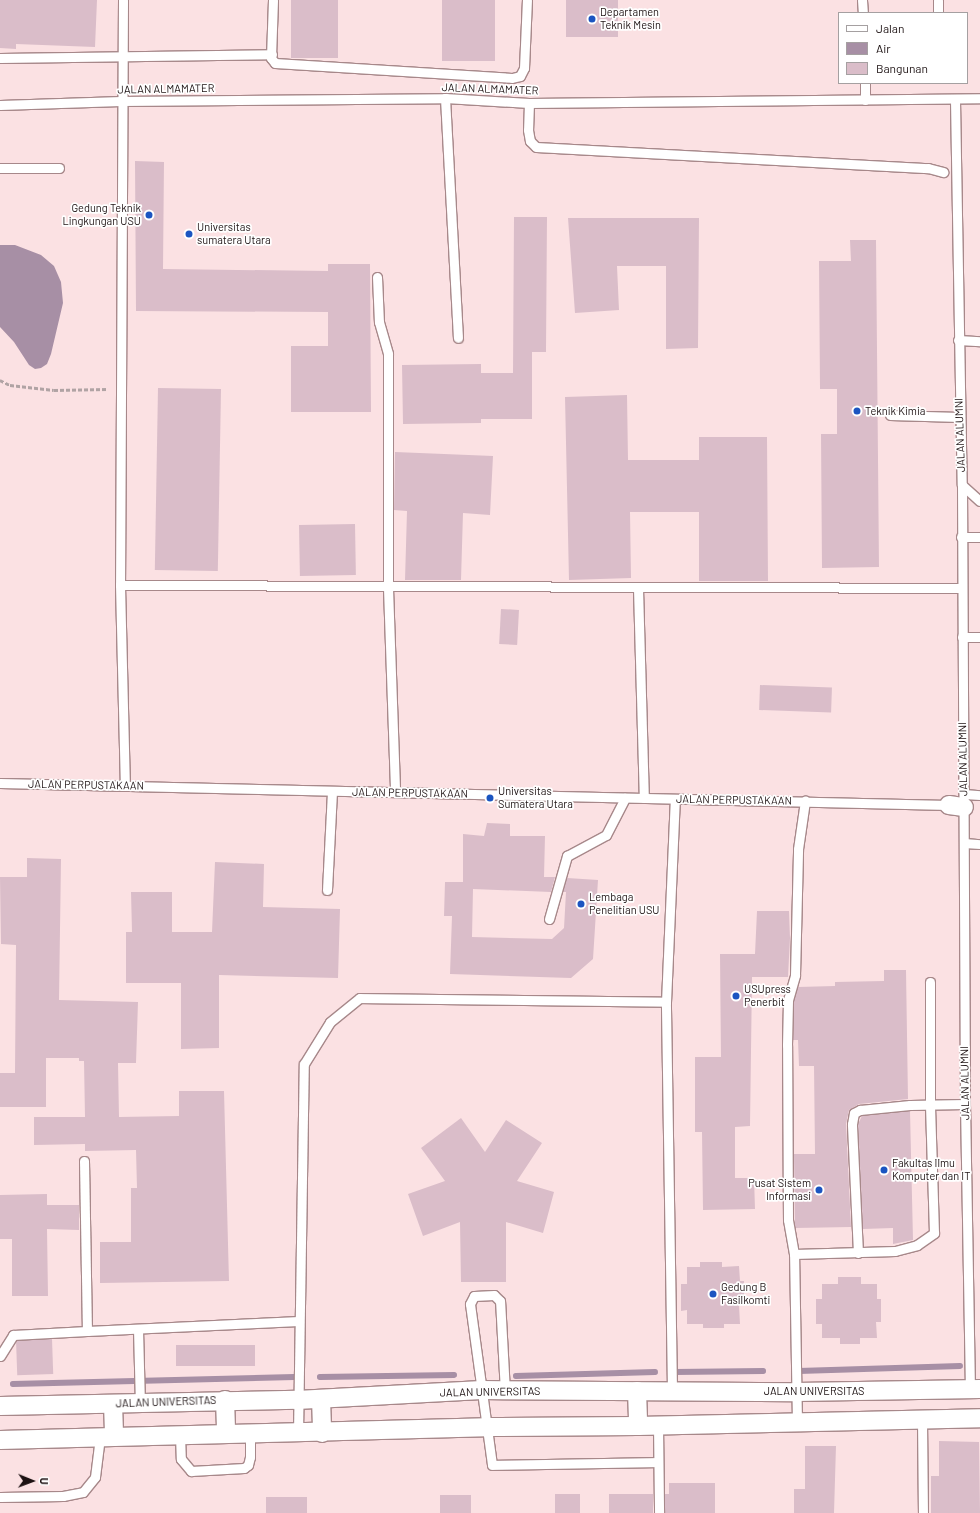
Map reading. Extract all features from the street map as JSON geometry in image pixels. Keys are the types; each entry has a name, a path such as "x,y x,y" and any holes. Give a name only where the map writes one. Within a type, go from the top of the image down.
{"street":[{"name":"JALAN UNIVERSITAS","path":"0,1406 225,1400 297,1400 482,1390 505,1392 672,1390 833,1392 975,1389"},
{"name":"JALAN ALUMNI","path":"975,1389 975,1418"},
{"path":"637,1391 638,1426"},
{"path":"833,1392 836,1422"},
{"path":"321,1399 322,1432"},
{"path":"225,1400 226,1434"},
{"path":"107,1437 113,1404"},
{"path":"0,1440 486,1427 658,1426 975,1418"}],"lane":[{"path":"123,0 121,101 120,585 125,786"},
{"path":"274,0 272,54 275,63 512,78 520,76 524,68 527,0"},
{"path":"862,0 863,12"},
{"path":"938,0 938,12"},
{"path":"0,58 272,54"},
{"path":"865,84 865,100"},
{"path":"445,98 458,338"},
{"name":"JALAN ALMAMATER","path":"0,105 121,101 445,98 528,103 976,99"},
{"name":"JALAN ALUMNI","path":"955,100 958,340 962,485 962,636 959,802 964,843 965,1104 975,1389"},
{"path":"528,103 528,130 530,141 536,147 928,168 943,172"},
{"path":"0,168 59,168"},
{"path":"377,277 379,322 388,354 388,588 395,792"},
{"path":"958,340 980,341"},
{"path":"890,415 960,417"},
{"path":"962,485 980,501"},
{"path":"961,537 980,537"},
{"path":"120,585 388,588 961,588"},
{"path":"638,588 644,798"},
{"path":"962,636 980,637"},
{"name":"JALAN PERPUSTAKAAN","path":"0,783 805,801 959,802 980,795"},
{"path":"327,890 332,791"},
{"path":"550,920 567,856 606,835 625,798"},
{"path":"672,1390 666,1002 674,799"},
{"path":"797,1422 794,1254 788,1220 788,1000 795,975 798,849 805,801"},
{"path":"964,843 980,844"},
{"path":"794,1254 895,1251 917,1245 934,1233 930,1105 930,982"},
{"path":"298,1433 297,1400 304,1064 330,1022 360,998 666,1002"},
{"path":"858,1253 852,1124 854,1113 860,1110 965,1104"},
{"path":"84,1161 87,1331"},
{"path":"505,1392 500,1301 494,1295 474,1296 470,1304 490,1462 496,1467 658,1462"},
{"path":"0,1356 13,1335 299,1321"},
{"path":"138,1329 140,1403"},
{"path":"922,1420 923,1513"},
{"path":"658,1426 659,1513"},
{"path":"180,1435 181,1459 191,1471 244,1468 248,1465 250,1457 250,1434"},
{"path":"0,1497 63,1496 83,1492 95,1477 107,1437"}],"path":[{"path":"0,380 10,385 54,390 121,388"}],"shaded area":[{"name":"Universitas Sumatera Utara","path":"0,0 980,0 980,1513 0,1513"}],"water":[{"path":"0,245 15,245 41,255 54,266 61,282 63,303 51,354 47,364 41,368 35,369 29,365 14,342 0,327"}],"building":[{"path":"0,0 97,0 95,47 16,44 16,49 0,48"},
{"path":"291,0 338,0 338,58 291,58"},
{"path":"442,0 495,0 495,61 442,61"},
{"name":"Departamen Teknik Mesin","path":"566,0 618,0 618,37 566,37"},
{"path":"135,161 164,162 163,269 328,271 328,264 370,264 371,412 291,412 291,346 328,346 328,312 136,311"},
{"path":"514,217 547,217 546,352 532,352 532,419 481,419 481,423 403,424 402,365 481,364 481,373 513,373"},
{"path":"568,218 699,218 698,348 666,349 666,266 617,266 619,310 575,313"},
{"name":"Teknik Kimia","path":"850,240 876,240 879,567 822,568 821,434 837,434 837,389 820,389 819,261 851,261"},
{"path":"158,388 221,389 218,571 155,570"},
{"path":"627,395 628,460 699,460 699,437 767,437 768,581 699,581 699,512 630,512 631,578 569,580 565,397"},
{"path":"395,452 493,456 490,515 463,513 461,580 405,580 407,511 394,510"},
{"path":"355,524 356,575 300,576 299,525"},
{"path":"501,609 519,610 517,645 499,644"},
{"path":"760,685 832,688 831,712 759,710"},
{"path":"487,823 510,824 510,836 545,836 544,877 555,877 551,892 473,889 472,937 552,939 564,928 566,892 563,892 567,878 598,880 593,959 571,978 450,974 452,916 444,916 445,882 463,882 463,834 484,836"},
{"path":"27,858 61,859 59,1000 138,1002 136,1063 118,1063 119,1117 179,1116 179,1091 224,1091 229,1281 100,1283 100,1242 131,1242 131,1188 137,1188 136,1150 85,1151 85,1144 34,1145 34,1117 85,1117 84,1061 79,1061 79,1058 46,1058 46,1107 0,1107 0,1073 15,1073 16,945 1,944 0,877 27,877"},
{"path":"215,862 264,864 263,907 340,909 338,978 219,975 219,1048 181,1049 181,983 126,983 126,932 132,932 131,892 172,892 172,932 212,932"},
{"path":"757,911 789,911 790,938 788,977 752,977 750,1126 735,1127 735,1178 754,1178 755,1209 703,1210 702,1132 695,1132 695,1057 721,1057 720,954 755,954"},
{"path":"884,970 906,970 908,1099 859,1104 849,1110 846,1124 851,1227 795,1228 794,1154 815,1154 814,1066 799,1066 798,1040 793,1040 794,1001 798,987 835,986 835,982 884,981"},
{"name":"Fakultas Ilmu Komputer dan IT","path":"910,1111 913,1240 893,1244 893,1228 863,1229 858,1124 862,1116"},
{"path":"461,1118 485,1152 506,1120 542,1143 517,1181 554,1192 543,1233 506,1222 506,1282 461,1282 460,1222 423,1236 408,1194 445,1181 421,1148"},
{"path":"47,1194 47,1205 79,1205 79,1230 47,1229 48,1296 12,1296 12,1239 0,1239 0,1195"},
{"name":"Gedung B Fasilkomti","path":"700,1262 722,1262 722,1267 739,1266 740,1281 744,1281 744,1304 739,1305 740,1324 724,1324 724,1328 703,1328 703,1324 687,1324 687,1310 681,1311 681,1284 687,1284 687,1267 700,1267"},
{"path":"838,1277 861,1277 861,1284 877,1284 877,1299 881,1299 881,1322 876,1322 877,1338 860,1338 860,1344 840,1344 840,1338 822,1338 822,1324 816,1324 816,1299 822,1299 822,1284 838,1284"},
{"path":"52,1339 53,1374 17,1375 16,1340"},
{"path":"176,1345 255,1345 255,1366 176,1366"},
{"path":"939,1441 979,1442 980,1513 931,1513 931,1476 939,1476"},
{"path":"805,1446 836,1446 834,1513 794,1513 794,1489 805,1489"},
{"path":"669,1483 715,1483 715,1513 665,1513 665,1494 669,1494"},
{"path":"555,1494 580,1494 580,1513 555,1513"},
{"path":"609,1494 653,1494 653,1513 609,1513"},
{"path":"440,1495 471,1495 471,1513 440,1513"},
{"path":"266,1497 307,1497 307,1513 266,1513"}],"waterway":[{"path":"799,1371 960,1366"},
{"path":"675,1372 763,1371"},
{"path":"516,1376 655,1372"},
{"path":"320,1377 454,1375"},
{"path":"13,1384 294,1377"}],"place":[{"name":"Departamen Teknik Mesin","path":"592,19"},
{"name":"Gedung Teknik Lingkungan USU","path":"149,215"},
{"name":"Universitas sumatera Utara","path":"189,234"},
{"name":"Teknik Kimia","path":"857,411"},
{"name":"Universitas Sumatera Utara","path":"490,798"},
{"name":"Lembaga Penelitian USU","path":"581,904"},
{"name":"USUpress Penerbit","path":"736,996"},
{"name":"Fakultas Ilmu Komputer dan IT","path":"884,1170"},
{"name":"Pusat Sistem Informasi","path":"819,1190"},
{"name":"Gedung B Fasilkomti","path":"713,1294"}]}
